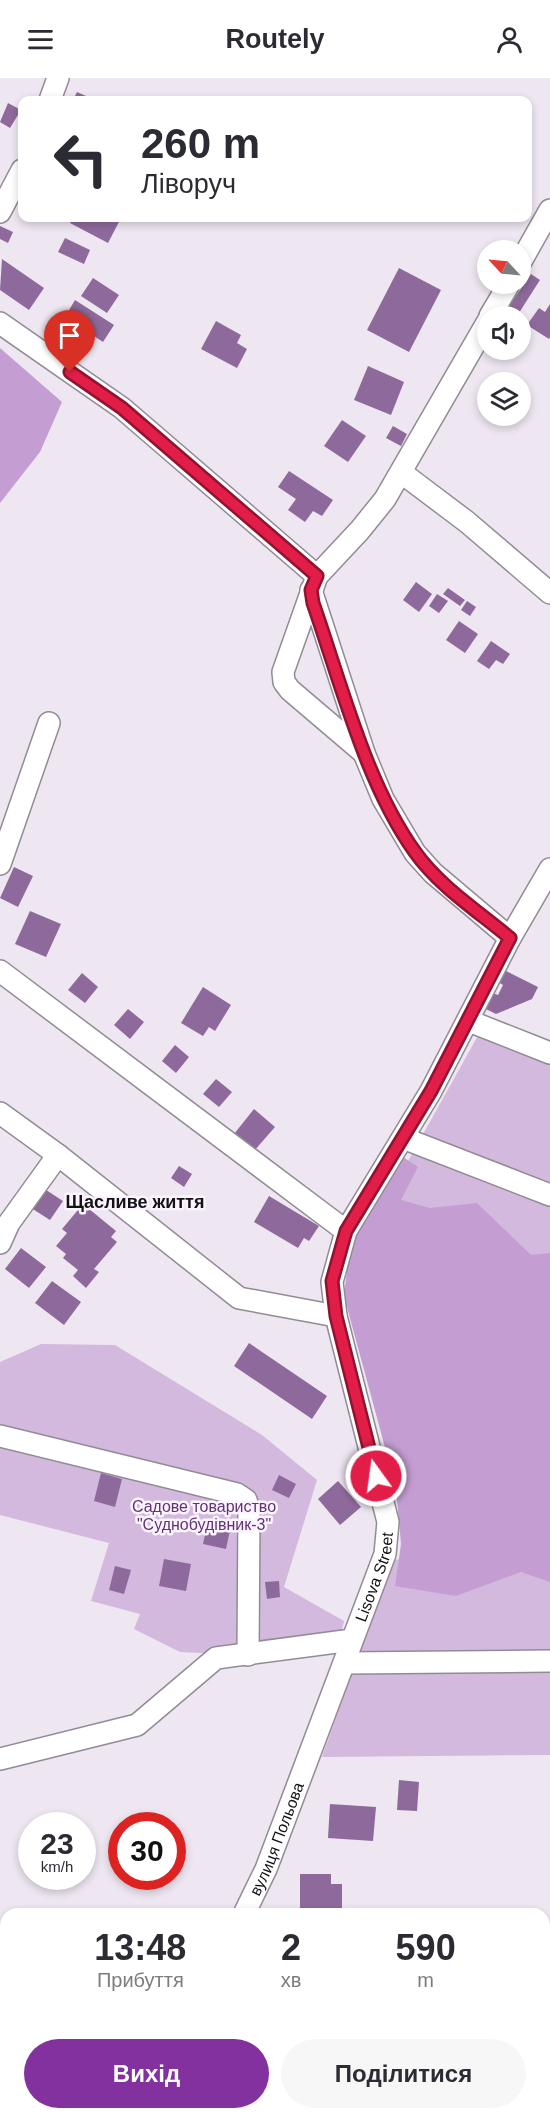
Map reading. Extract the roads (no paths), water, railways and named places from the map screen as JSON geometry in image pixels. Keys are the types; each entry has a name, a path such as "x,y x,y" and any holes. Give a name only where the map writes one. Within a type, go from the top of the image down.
{"street":[{"path":"51,96 58,78"},
{"path":"0,212 18,178"},
{"path":"531,244 550,210"},
{"path":"0,323 122,408 314,583 364,753 383,799 415,853 433,873 510,938"},
{"path":"364,753 298,699 284,682 283,672 287,655 314,583 360,530 402,473 477,340"},
{"path":"402,473 467,522 550,593"},
{"path":"0,864 49,723"},
{"name":"Lisova Street","path":"308,1763 385,1554 388,1522 336,1316 332,1281 346,1231 403,1138 469,1021 510,938 550,869"},
{"path":"0,971 346,1231"},
{"path":"469,1021 550,1053"},
{"path":"0,1113 58,1155 239,1298 336,1316"},
{"path":"403,1138 550,1195"},
{"path":"0,1243 9,1222 58,1155"},
{"path":"0,1436 237,1494 246,1500 249,1510 248,1655"},
{"path":"0,1759 137,1725 216,1658 352,1640"},
{"path":"345,1663 550,1661"},
{"name":"вулиця Польова","path":"247,1908 267,1869 308,1763"}],"district":[{"name":"Щасливе життя","path":"135,1202"}],"park label":[{"name":"Садове товариство \"Суднобудівник-3\"","path":"204,1515"}]}
